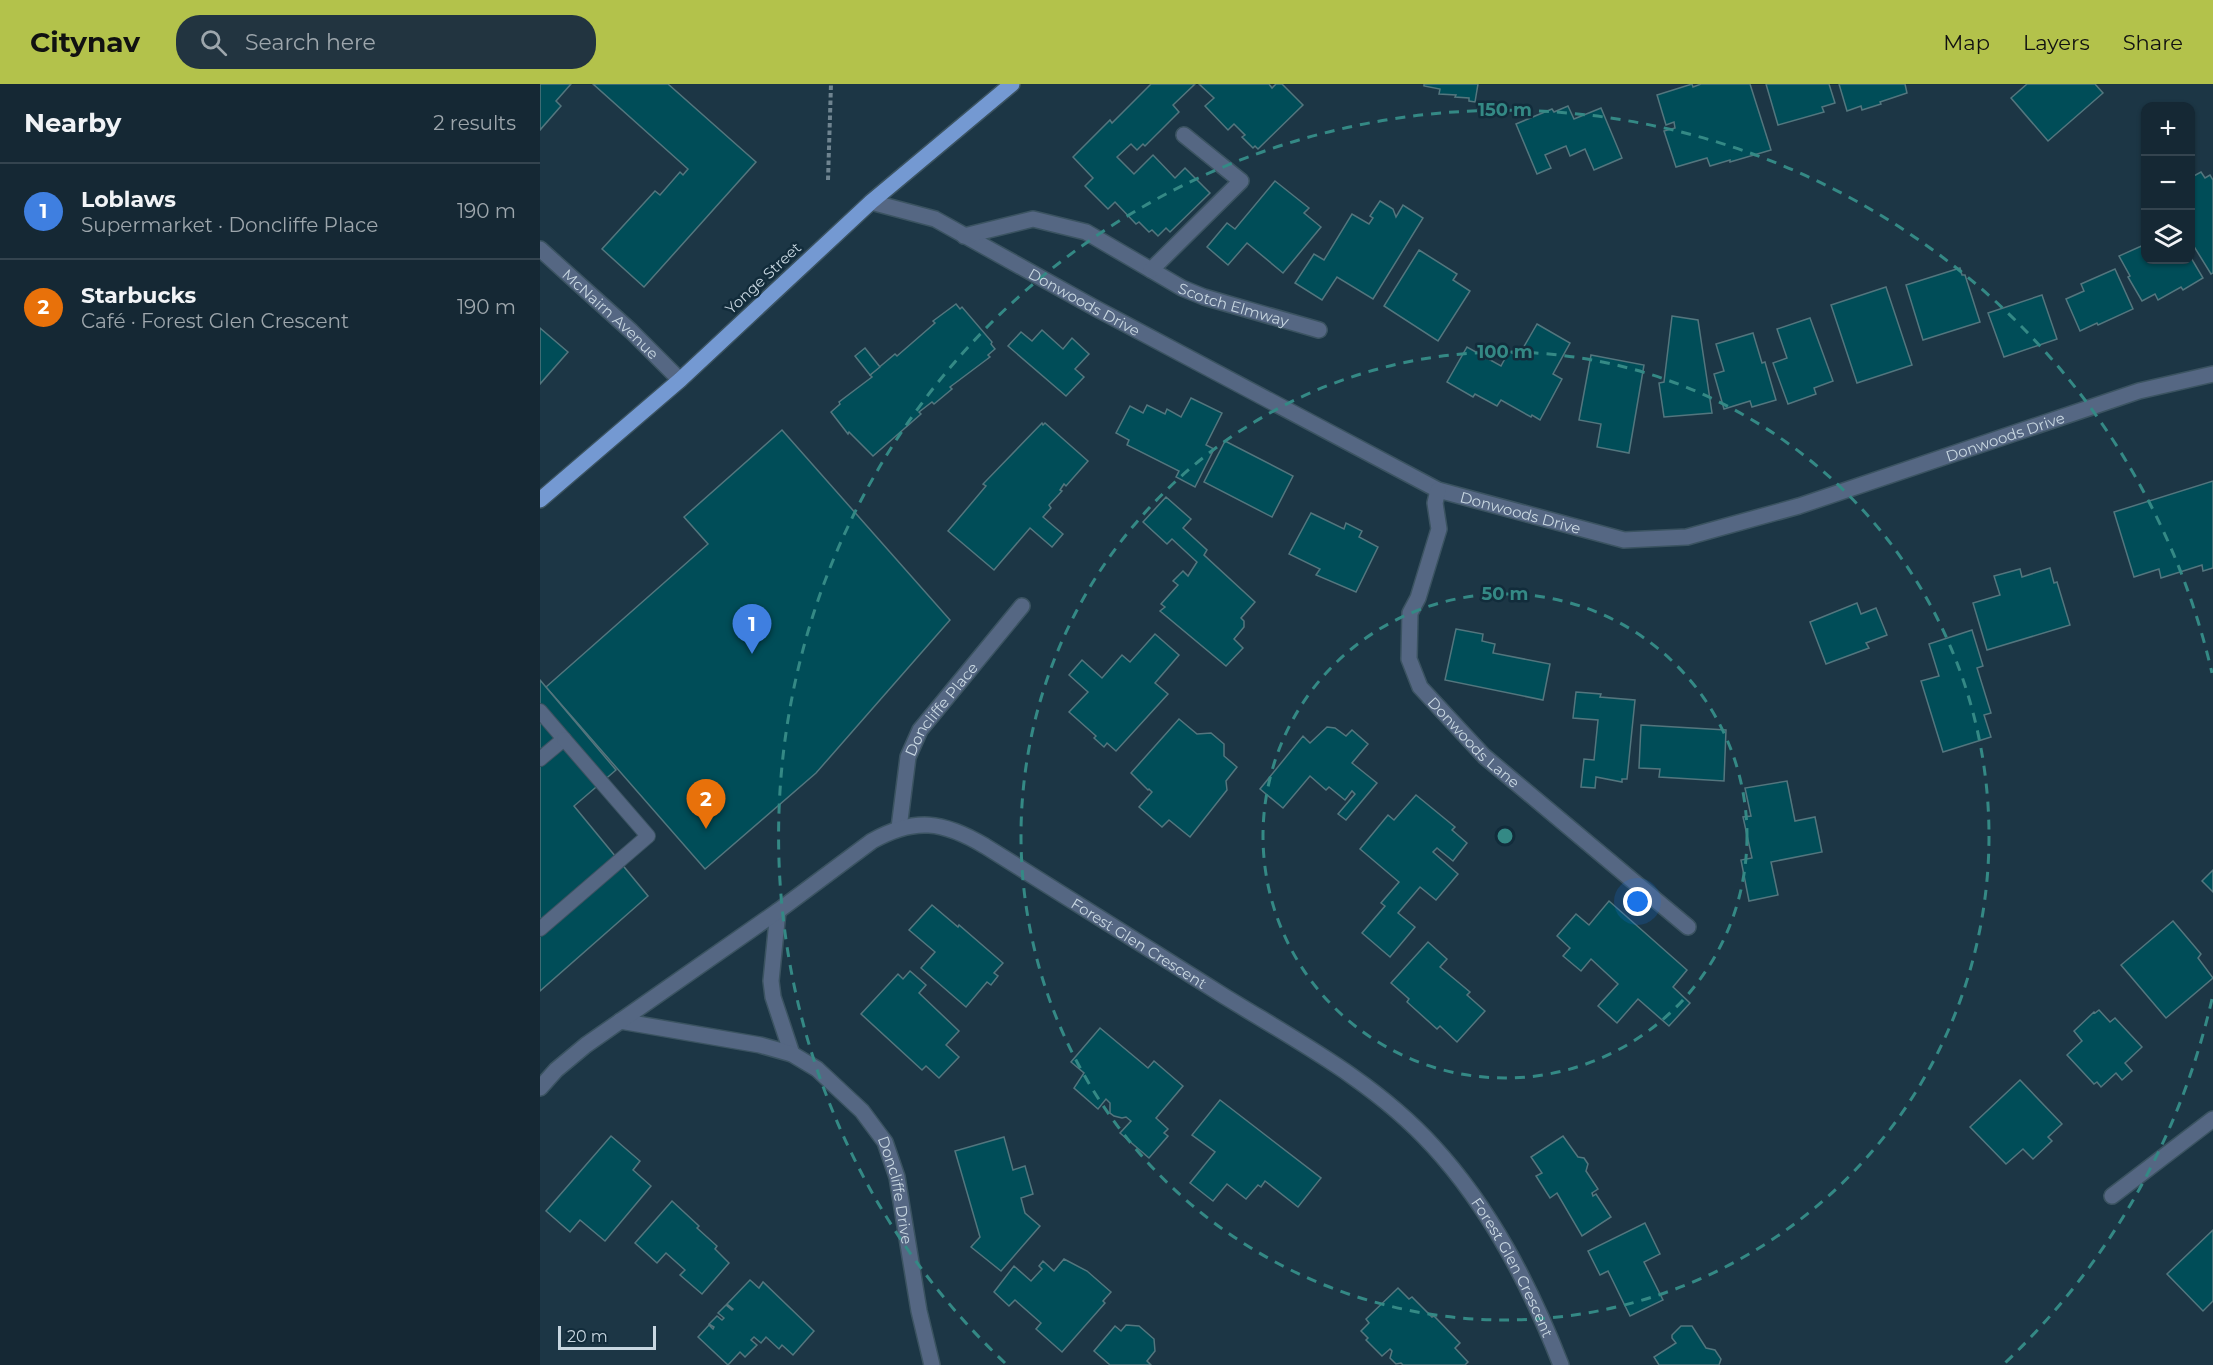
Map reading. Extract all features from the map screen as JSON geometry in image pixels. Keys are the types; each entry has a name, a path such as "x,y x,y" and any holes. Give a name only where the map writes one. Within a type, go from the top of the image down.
{"main road":[{"name":"Yonge Street","path":"540,500 680,380 871,202 1012,84"}],"street":[{"path":"1151,270 1241,181 1184,135"},
{"name":"Donwoods Drive","path":"871,202 935,219 1097,309 1438,490 1624,540 1687,537 1799,506 2139,390 2213,374"},
{"name":"Scotch Elmway","path":"964,236 1033,219 1086,232 1182,288 1204,297 1319,330"},
{"name":"McNairn Avenue","path":"540,249 631,331 680,380"},
{"name":"Donwoods Lane","path":"1438,490 1435,503 1439,529 1418,598 1410,614 1409,659 1420,687 1484,756 1688,927"},
{"name":"Doncliffe Place","path":"899,828 908,757 920,730 1022,606"},
{"name":"Forest Glen Crescent","path":"620,1021 778,911 872,841 899,828 918,824 945,826 964,834 1311,1049 1380,1096 1433,1146 1485,1213 1528,1288 1561,1365"},
{"path":"778,911 771,981 773,997 792,1054"},
{"path":"540,1088 556,1070 620,1021"},
{"name":"Doncliffe Drive","path":"620,1021 760,1045 792,1054 818,1069 862,1111 885,1142 897,1177 919,1311 932,1365"},
{"path":"2112,1196 2213,1119"}],"lane":[{"path":"540,711 648,836 540,928"},
{"path":"540,759 564,739"}],"path":[{"path":"828,180 831,84"}],"building":[{"path":"540,84 571,84 556,101 561,106 540,130"},
{"path":"593,84 668,84 756,162 644,287 602,249 655,191 660,195 680,172 683,175 688,169"},
{"path":"1151,84 1195,84 1173,105 1179,112 1145,146 1143,144 1137,150 1131,144 1117,157 1134,174 1153,155 1175,178 1185,168 1210,193 1170,232 1166,228 1158,236 1152,230 1149,232 1139,222 1136,224 1115,202 1108,209 1085,186 1093,178 1073,157 1110,120 1112,123"},
{"path":"1199,84 1269,84 1272,88 1276,84 1282,84 1303,105 1258,149 1255,146 1253,148 1234,124 1228,130 1205,106 1214,98"},
{"path":"1424,84 1478,84 1475,102 1469,101 1469,98 1455,97 1456,95 1439,94 1440,89 1424,86"},
{"path":"1692,84 1693,87 1701,84 1750,84 1771,150 1710,166 1707,158 1676,167 1664,131 1675,128 1674,122 1666,125 1657,95"},
{"path":"1766,84 1829,84 1835,103 1822,107 1824,112 1778,125"},
{"path":"1839,84 1905,84 1907,93 1862,110 1861,106 1847,111"},
{"path":"2027,84 2095,84 2103,93 2048,141 2011,98"},
{"path":"1568,106 1574,119 1601,108 1622,158 1594,170 1585,149 1570,156 1566,146 1545,155 1551,168 1537,174 1516,124 1552,109 1554,112"},
{"path":"2201,172 2205,178 2210,175 2213,180 2213,273 2211,274 2195,248 2195,175"},
{"path":"1275,181 1309,208 1304,213 1321,227 1283,273 1247,243 1228,265 1207,247 1227,223 1235,229"},
{"path":"1380,201 1393,209 1396,217 1403,205 1423,218 1373,299 1337,277 1322,300 1295,283 1314,254 1324,260 1352,214 1369,224 1373,218 1370,216"},
{"path":"2141,246 2141,264 2195,264 2203,278 2183,290 2181,287 2158,300 2155,294 2142,301 2119,256"},
{"path":"1419,250 1457,274 1453,280 1470,291 1438,341 1384,306"},
{"path":"1960,268 1962,275 1965,275 1980,322 1923,340 1906,285"},
{"path":"2115,269 2133,309 2080,331 2066,299 2084,291 2081,284"},
{"path":"1886,287 1912,365 1857,383 1831,305"},
{"path":"2042,295 2057,339 2004,357 1988,313"},
{"path":"956,304 960,309 962,307 992,342 995,349 988,355 990,357 950,387 952,389 934,404 932,402 919,412 921,414 873,456 849,432 848,434 831,412 840,404 839,402 872,377 870,375 895,354 897,356 935,323 933,321"},
{"path":"1672,316 1698,320 1712,413 1664,417 1659,383 1664,382"},
{"path":"1810,318 1833,381 1814,388 1816,394 1788,404 1773,363 1787,358 1777,329"},
{"path":"1537,324 1570,343 1553,374 1562,379 1540,420 1501,400 1497,406 1475,394 1473,397 1447,382 1467,347 1501,366 1509,351 1518,357"},
{"path":"540,328 568,352 540,384"},
{"path":"1042,330 1063,349 1072,338 1089,354 1075,369 1084,377 1066,396 1008,346 1021,332 1032,341"},
{"path":"1753,333 1762,363 1765,362 1776,400 1752,407 1750,401 1724,409 1714,374 1724,371 1716,344"},
{"path":"865,348 880,367 870,375 855,356"},
{"path":"1591,355 1644,365 1629,453 1597,447 1601,424 1579,420"},
{"path":"1191,398 1222,413 1206,445 1214,449 1195,487 1176,477 1179,471 1127,445 1129,440 1116,433 1130,406 1143,413 1147,405 1165,414 1167,409 1181,417"},
{"path":"1042,423 1043,425 1045,423 1088,461 1066,486 1064,484 1060,490 1062,491 1049,505 1051,508 1043,517 1063,534 1052,547 1030,528 994,570 948,531 986,486 983,484"},
{"path":"782,430 950,620 816,773 705,869 546,687 708,544 684,517"},
{"path":"1225,441 1293,476 1272,517 1204,482"},
{"path":"2213,481 2213,568 2203,571 2202,565 2161,578 2159,569 2134,577 2114,512"},
{"path":"1166,497 1191,519 1183,528 1207,550 1204,555 1255,602 1241,618 1244,621 1244,627 1234,639 1243,648 1226,666 1160,611 1165,607 1161,604 1178,585 1173,581 1183,571 1188,576 1197,562 1172,539 1167,544 1143,522"},
{"path":"1311,513 1344,529 1346,523 1362,531 1359,537 1378,547 1356,592 1316,575 1320,569 1289,554"},
{"path":"2050,568 2054,583 2057,582 2070,625 1987,650 1973,603 2000,595 1994,576 2020,569 2022,577"},
{"path":"1857,603 1861,614 1876,608 1887,635 1866,643 1869,648 1826,664 1810,622"},
{"path":"1456,629 1483,634 1482,641 1495,644 1493,653 1550,664 1543,700 1445,680"},
{"path":"1972,630 1983,666 1977,668 1991,713 1984,715 1991,737 1943,752 1921,681 1939,676 1929,644"},
{"path":"1155,634 1179,655 1155,683 1168,694 1116,751 1107,743 1104,747 1094,738 1096,736 1069,712 1088,692 1069,675 1082,660 1102,678 1122,655 1130,662"},
{"path":"540,680 616,770 574,806 648,896 540,991"},
{"path":"1576,692 1635,700 1627,779 1622,779 1622,782 1596,777 1595,788 1581,787 1584,759 1594,760 1598,720 1573,718"},
{"path":"1179,719 1197,734 1211,733 1224,744 1224,756 1237,767 1226,781 1227,790 1190,837 1169,820 1162,827 1139,807 1152,792 1131,773"},
{"path":"1641,725 1726,730 1724,781 1659,777 1660,769 1639,768"},
{"path":"1327,727 1335,728 1346,736 1352,730 1368,744 1352,763 1377,783 1346,820 1338,814 1355,794 1352,791 1345,800 1329,787 1326,790 1310,776 1283,808 1260,789 1303,736 1310,743"},
{"path":"1787,781 1795,821 1815,817 1822,852 1771,862 1778,895 1749,901 1741,860 1752,858 1743,817 1751,816 1745,788"},
{"path":"1416,795 1455,827 1452,830 1467,843 1453,861 1437,848 1433,852 1458,874 1436,900 1420,887 1398,913 1415,927 1390,957 1362,933 1385,906 1381,903 1399,882 1360,849 1388,815 1394,820"},
{"path":"2213,870 2213,892 2202,881"},
{"path":"1609,901 1687,970 1673,987 1690,1003 1669,1026 1638,999 1617,1023 1598,1006 1618,984 1591,959 1581,971 1563,956 1570,948 1557,936 1576,914 1589,925"},
{"path":"932,905 1003,963 994,973 998,976 991,985 987,982 966,1007 921,968 935,952 909,930"},
{"path":"2173,921 2201,954 2198,958 2213,978 2166,1018 2121,965"},
{"path":"1428,942 1447,959 1440,967 1470,992 1467,995 1485,1011 1457,1042 1440,1026 1437,1029 1407,1002 1409,999 1391,983"},
{"path":"910,971 926,985 919,993 959,1031 946,1045 959,1057 939,1078 926,1066 922,1070 861,1014 898,974 903,979"},
{"path":"2099,1010 2110,1022 2115,1018 2142,1047 2125,1063 2132,1071 2122,1080 2116,1073 2101,1087 2097,1082 2094,1084 2067,1055 2082,1041 2074,1031"},
{"path":"1100,1028 1148,1068 1154,1061 1183,1086 1156,1118 1168,1129 1164,1133 1168,1136 1149,1158 1120,1133 1131,1121 1126,1117 1114,1116 1110,1113 1110,1103 1106,1099 1098,1109 1074,1088 1084,1073 1071,1062"},
{"path":"2020,1080 2062,1124 2048,1137 2052,1141 2033,1159 2023,1149 2006,1164 1970,1127"},
{"path":"1220,1100 1321,1178 1298,1207 1265,1181 1261,1187 1258,1185 1246,1199 1227,1184 1213,1201 1190,1183 1215,1152 1192,1135"},
{"path":"611,1136 640,1161 633,1170 651,1186 605,1241 580,1220 570,1232 546,1211"},
{"path":"1563,1136 1578,1157 1584,1158 1588,1164 1586,1171 1598,1189 1592,1193 1593,1196 1596,1194 1611,1217 1582,1236 1557,1193 1550,1198 1536,1176 1542,1173 1531,1157"},
{"path":"1004,1137 1013,1170 1025,1166 1033,1194 1021,1198 1025,1213 1040,1226 1001,1271 971,1247 980,1237 955,1151"},
{"path":"672,1201 699,1226 697,1228 717,1246 715,1249 729,1263 702,1294 680,1275 685,1270 666,1253 657,1263 635,1243"},
{"path":"1645,1223 1660,1254 1644,1262 1663,1300 1630,1316 1608,1271 1600,1275 1588,1251"},
{"path":"2213,1230 2213,1301 2203,1311 2167,1274"},
{"path":"1064,1259 1087,1271 1111,1292 1103,1301 1105,1303 1062,1352 1036,1329 1041,1323 1015,1300 1009,1306 994,1292 1014,1266 1031,1281 1042,1269 1039,1266 1043,1261 1054,1271"},
{"path":"750,1280 759,1288 763,1282 814,1331 793,1355 782,1345 779,1349 766,1337 761,1343 754,1337 751,1340 757,1345 745,1357 740,1352 728,1365 698,1337 709,1325 713,1329 714,1327 709,1324 717,1316 722,1320 724,1318 718,1313 726,1305 733,1309 727,1304"},
{"path":"1398,1288 1409,1299 1412,1297 1432,1317 1434,1316 1460,1343 1455,1348 1468,1362 1465,1365 1396,1364 1390,1358 1392,1351 1390,1349 1382,1356 1366,1340 1368,1338 1361,1331 1369,1323 1366,1319"},
{"path":"1126,1325 1139,1326 1154,1339 1155,1351 1147,1361 1151,1365 1110,1365 1094,1351 1115,1326 1121,1331"},
{"path":"1681,1326 1692,1326 1706,1348 1715,1350 1721,1359 1719,1365 1659,1365 1654,1357 1676,1343 1672,1335"}],"place":[{"name":"Loblaws","path":"752,654"},
{"name":"Starbucks","path":"706,829"}]}
